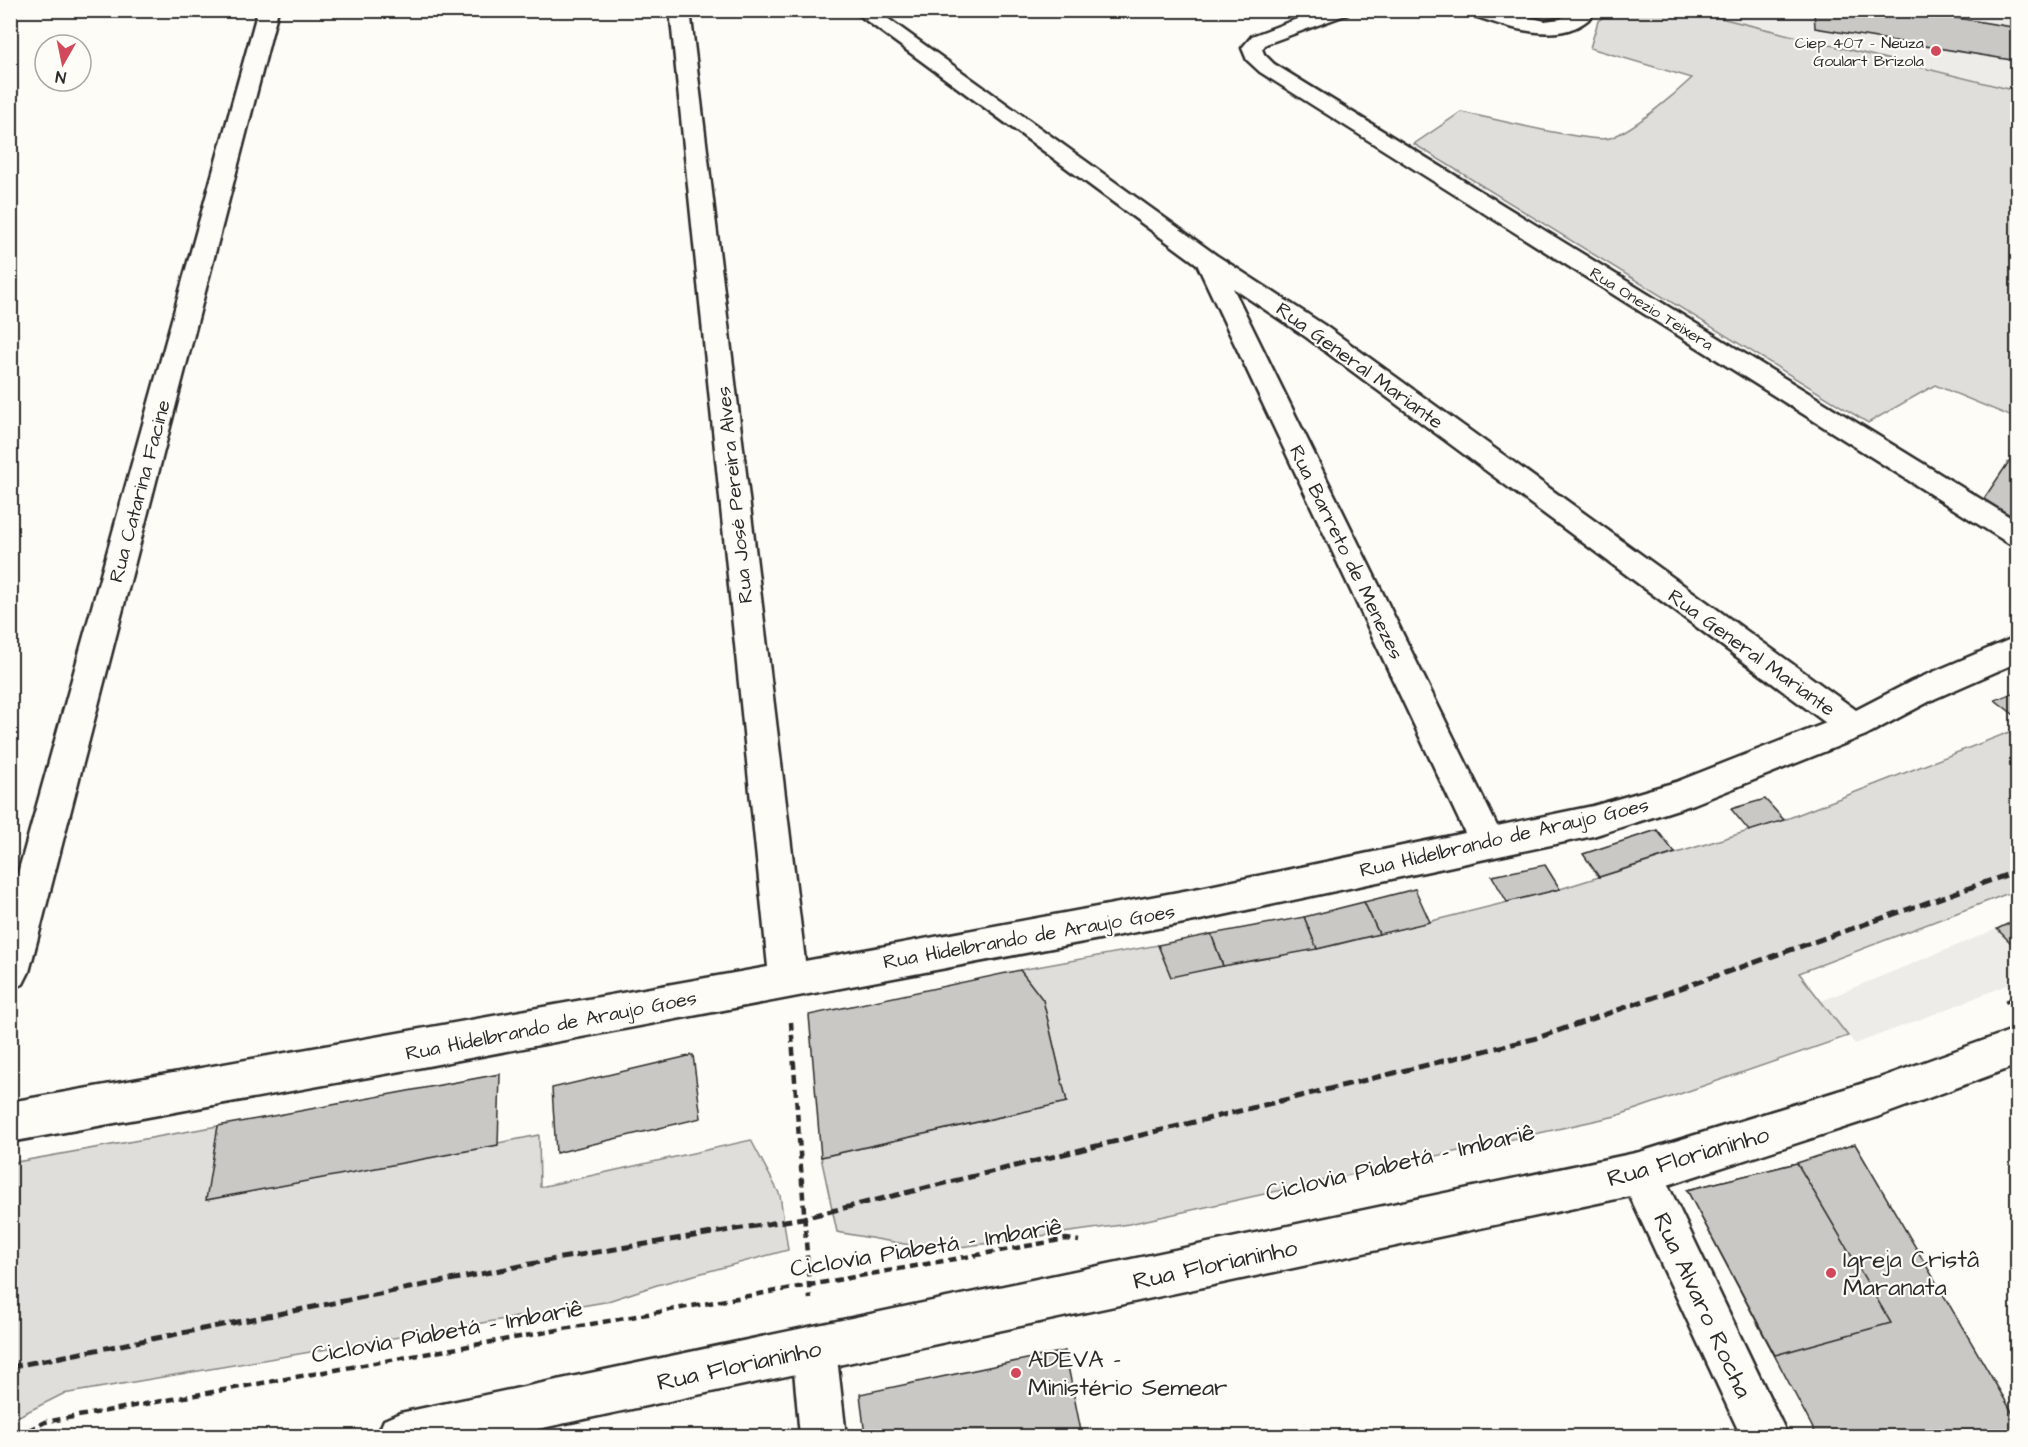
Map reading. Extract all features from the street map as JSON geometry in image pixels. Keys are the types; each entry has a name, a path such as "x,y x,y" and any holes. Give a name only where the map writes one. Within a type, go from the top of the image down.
{"street":[{"name":"Rua Catarina Facine","path":"10,972 268,10"},
{"name":"Rua José Pereira Alves","path":"680,10 788,980"},
{"name":"Rua General Mariante","path":"862,10 1207,260 1315,331 1854,726"},
{"name":"Rua Onezio Teixera","path":"1341,10 1266,37 1252,48 1258,60 2018,536"},
{"path":"1475,10 1529,25 1549,26 1567,23 1587,10"},
{"name":"Rua Barreto de Menezes","path":"1207,260 1488,844"},
{"name":"Rua Hidelbrando de Araujo Goes","path":"10,1122 396,1054 1200,904 1593,821 1682,794 1854,726 1923,690 2018,648"},
{"name":"Rua Florianinho","path":"400,1437 1640,1173 1951,1073 2018,1046"},
{"name":"Rua Alvaro Rocha","path":"1640,1173 1765,1437"},
{"path":"814,1349 823,1437"}],"path":[{"path":"788,980 814,1349"},
{"name":"Ciclovia Piabetá - Imbariê","path":"16,1437 45,1422 1066,1239 1087,1242"}],"shaded area":[{"path":"1613,10 1692,11 2017,91 2017,419 1935,385 1868,423 1414,144 1461,112 1562,134 1600,139 1610,138 1630,128 1692,78 1590,48 1598,21"},
{"name":"Ciep 407 - Neuza Goulart Brizola","path":"1692,11 2017,11 2017,91"},
{"path":"2017,729 2017,890 1799,973 1848,1036 1616,1116 1129,1224 938,1250 837,1232 821,1157 1067,1102 1043,1000 1020,970 1158,945 1171,976 1335,945 1560,889 1784,820"},
{"path":"1997,929 2017,950 2017,981 1855,1044 1821,1001"},
{"path":"218,1126 207,1200 539,1135 540,1187 751,1140 780,1195 788,1250 657,1285 605,1302 63,1394 11,1420 11,1163"}],"building":[{"path":"1814,10 1908,10 2018,28 2018,61 1815,28"},
{"path":"2018,448 2018,523 1983,500"},
{"path":"2018,691 2018,718 1995,700"},
{"path":"1765,799 1784,820 1749,831 1731,809"},
{"path":"1657,830 1675,853 1599,877 1583,854"},
{"path":"1545,865 1560,889 1507,902 1492,876"},
{"path":"1415,889 1430,922 1379,934 1364,902"},
{"path":"1364,902 1379,934 1317,949 1304,917"},
{"path":"1304,917 1317,949 1223,966 1211,934"},
{"path":"2018,919 2018,950 1997,929"},
{"path":"1211,934 1223,966 1171,977 1158,945"},
{"path":"1020,970 1043,1000 1067,1102 821,1157 809,1015"},
{"path":"693,1055 701,1118 556,1153 552,1088"},
{"path":"500,1074 498,1145 206,1200 218,1126"},
{"name":"Igreja Cristâ Maranata","path":"1855,1144 2018,1422 2018,1436 1817,1436 1687,1190 1797,1163"},
{"path":"1797,1163 1891,1323 1775,1355 1687,1190"},
{"name":"ADEVA - Ministério Semear","path":"1065,1351 1082,1436 865,1436 860,1394"}],"railway":[{"path":"10,1367 561,1258 803,1218 1537,1038 2018,871"}],"place":[{"name":"Ciep 407 - Neuza Goulart Brizola","path":"1936,51"},
{"name":"Igreja Cristâ Maranata","path":"1831,1273"},
{"name":"ADEVA - Ministério Semear","path":"1016,1373"}]}
